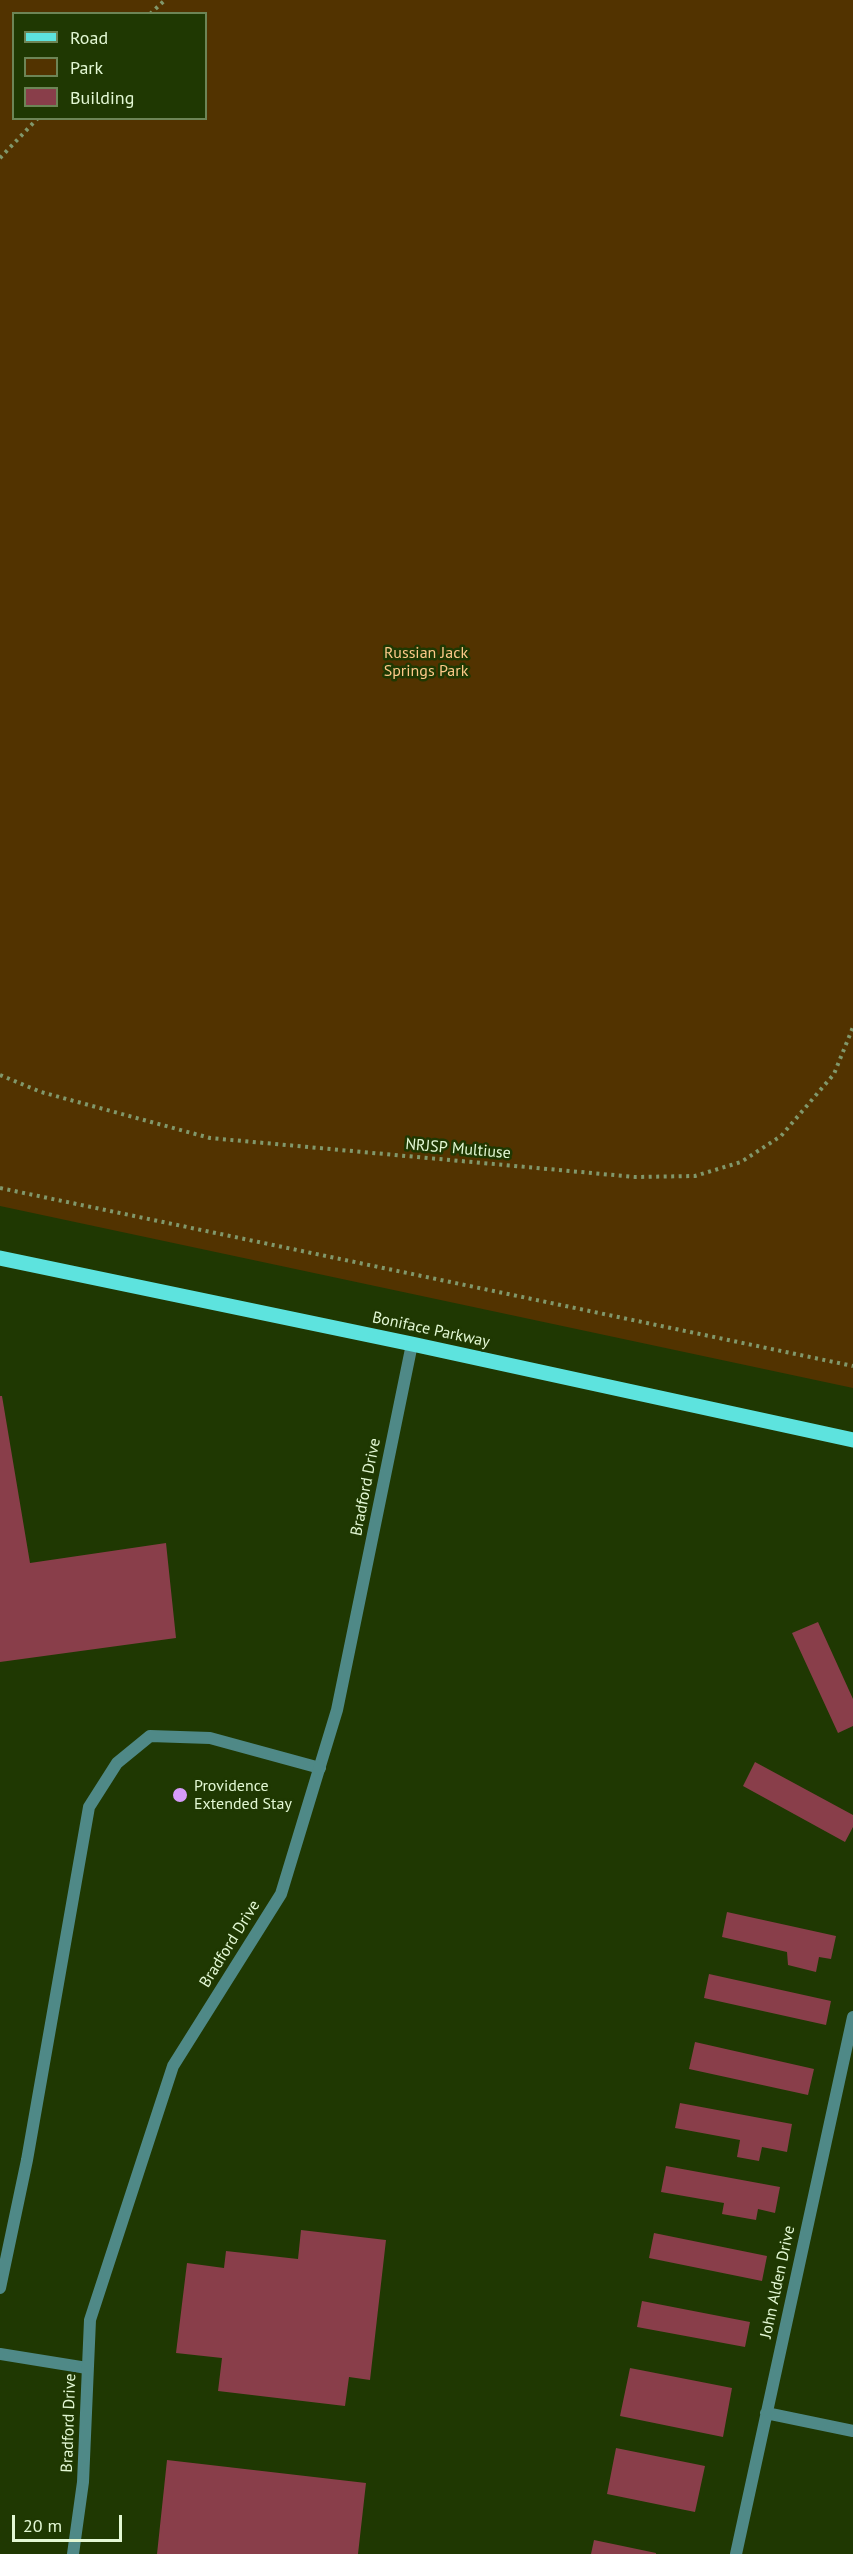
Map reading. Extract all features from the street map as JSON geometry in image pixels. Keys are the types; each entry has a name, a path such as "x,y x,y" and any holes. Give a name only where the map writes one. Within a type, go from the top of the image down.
{"main road":[{"name":"Boniface Parkway","path":"0,1258 412,1344 853,1440"}],"street":[{"name":"Bradford Drive","path":"73,2554 82,2482 90,2320 173,2066 281,1894 338,1710 412,1344"},
{"path":"0,2288 27,2160 89,1807 117,1763 150,1736 210,1738 320,1768"},
{"name":"John Alden Drive","path":"736,2554 766,2413 849,2060 853,2017"},
{"path":"0,2354 87,2368"},
{"path":"766,2413 853,2431"}],"path":[{"path":"152,12 165,0"},
{"path":"0,158 36,120"},
{"name":"NRJSP Multiuse","path":"0,1075 41,1092 210,1138 635,1177 695,1176 741,1162 781,1136 834,1074 853,1027"},
{"path":"0,1188 853,1366"}],"green space":[{"name":"Russian Jack Springs Park","path":"0,0 853,0 853,1388 0,1206"}],"building":[{"path":"0,1396 2,1396 30,1563 166,1543 176,1638 0,1662"},
{"path":"818,1622 853,1699 853,1726 838,1733 792,1633"},
{"path":"755,1762 853,1815 853,1827 845,1842 743,1786"},
{"path":"727,1912 836,1936 831,1959 819,1957 816,1972 788,1965 787,1952 722,1937"},
{"path":"709,1974 831,2001 826,2025 704,1998"},
{"path":"695,2042 814,2069 808,2095 689,2069"},
{"path":"680,2103 792,2124 787,2152 762,2147 759,2161 737,2157 740,2140 675,2128"},
{"path":"666,2166 780,2187 775,2213 758,2209 756,2220 722,2214 724,2203 661,2192"},
{"path":"301,2230 386,2240 370,2380 349,2377 345,2406 218,2391 222,2358 176,2353 187,2263 224,2268 226,2251 298,2259"},
{"path":"654,2233 767,2256 762,2281 649,2258"},
{"path":"642,2301 750,2322 745,2347 637,2327"},
{"path":"630,2368 732,2388 723,2437 620,2416"},
{"path":"616,2448 705,2466 695,2512 607,2494"},
{"path":"167,2460 366,2483 358,2554 157,2554"},
{"path":"594,2540 656,2553 656,2554 591,2554"}],"place":[{"name":"Providence Extended Stay","path":"180,1795"}]}
